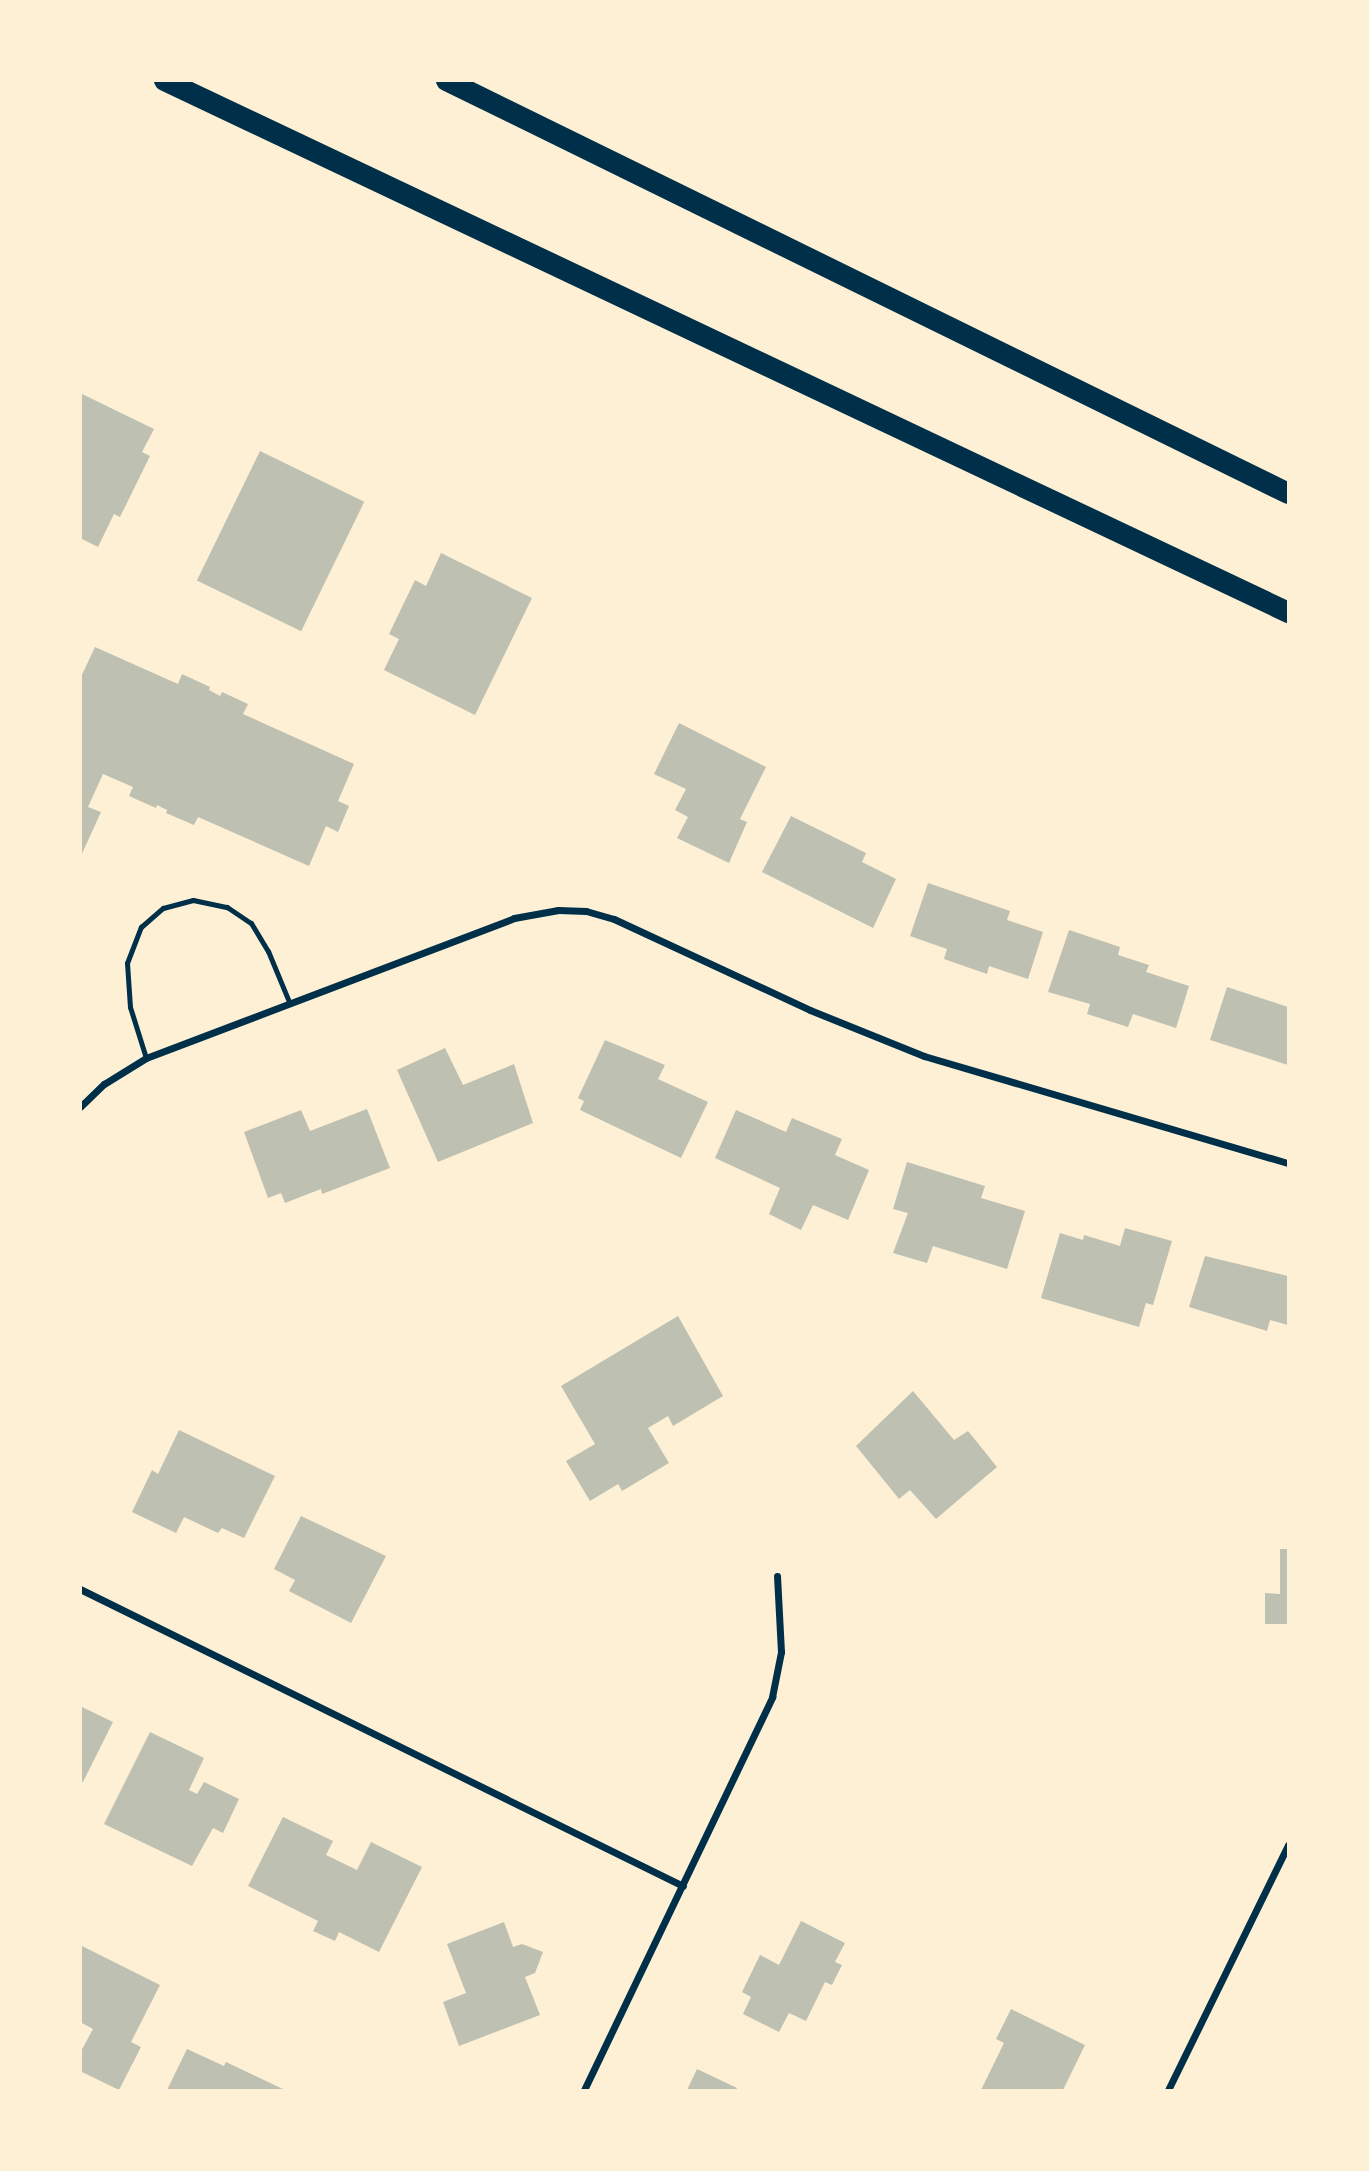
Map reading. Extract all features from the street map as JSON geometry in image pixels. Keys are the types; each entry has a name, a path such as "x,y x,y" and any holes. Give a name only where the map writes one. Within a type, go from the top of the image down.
{"highway":[{"path":"164,80 1289,612"},
{"path":"446,80 1289,493"}],"street":[{"path":"80,1107 104,1084 146,1058 514,918 558,909 586,911 614,919 810,1010 924,1056 1289,1163"},
{"path":"584,2091 772,1697 781,1651 777,1576"},
{"path":"80,1589 683,1886"},
{"path":"1168,2091 1289,1845"}],"lane":[{"path":"146,1058 130,1007 128,962 141,927 163,908 193,900 226,907 251,923 268,951 290,1004"}],"building":[{"path":"80,393 154,429 142,452 150,456 120,517 114,514 98,547 80,538"},
{"path":"260,451 364,502 301,631 197,580"},
{"path":"441,553 532,598 475,715 384,670 399,639 389,634 415,580 426,586"},
{"path":"95,647 178,684 182,674 210,687 209,690 220,696 222,692 248,704 243,714 354,764 338,801 349,806 338,832 326,826 309,866 198,817 194,825 166,813 167,810 157,805 156,808 129,796 133,787 103,774 88,807 101,812 80,858 80,679"},
{"path":"679,723 766,767 740,819 747,822 729,863 677,838 688,817 675,810 686,789 654,774"},
{"path":"791,816 866,853 862,862 896,879 873,928 762,872"},
{"path":"928,883 1010,911 1007,920 1043,932 1028,979 989,966 987,974 944,959 947,949 910,936"},
{"path":"1069,930 1120,947 1118,955 1149,965 1146,972 1189,986 1176,1028 1133,1014 1128,1027 1087,1014 1090,1004 1048,992"},
{"path":"1227,987 1288,1007 1288,1065 1210,1040"},
{"path":"605,1040 665,1065 658,1079 708,1102 681,1158 580,1110 584,1101 578,1098"},
{"path":"445,1048 463,1085 514,1064 533,1123 438,1162 397,1070"},
{"path":"367,1109 390,1168 322,1194 321,1189 285,1203 281,1193 268,1198 244,1132 301,1110 310,1131"},
{"path":"736,1110 786,1132 792,1118 842,1139 835,1155 869,1170 848,1220 813,1205 801,1230 769,1214 780,1188 715,1158"},
{"path":"907,1162 985,1186 981,1198 1025,1211 1007,1269 933,1246 927,1263 893,1253 908,1213 893,1209"},
{"path":"1125,1228 1172,1241 1153,1305 1146,1303 1139,1327 1041,1298 1060,1233 1083,1240 1084,1235 1120,1246"},
{"path":"1205,1256 1288,1276 1288,1325 1270,1320 1267,1331 1189,1307"},
{"path":"678,1316 723,1396 673,1426 668,1416 648,1428 669,1463 622,1491 618,1484 590,1501 566,1461 595,1444 561,1386"},
{"path":"913,1391 954,1440 968,1431 997,1467 936,1519 910,1490 899,1499 856,1446"},
{"path":"179,1430 275,1476 244,1538 222,1528 218,1533 184,1517 176,1533 132,1512 152,1470 158,1474"},
{"path":"301,1516 386,1556 351,1623 289,1591 295,1580 274,1569"},
{"path":"1280,1549 1288,1549 1288,1624 1265,1624 1265,1593 1280,1594"},
{"path":"80,1706 113,1722 83,1782 80,1781"},
{"path":"150,1732 204,1758 189,1790 197,1794 204,1782 239,1799 223,1833 213,1828 192,1866 104,1824"},
{"path":"283,1817 333,1841 326,1855 357,1870 371,1842 422,1867 379,1952 339,1932 335,1941 313,1931 318,1921 248,1886"},
{"path":"801,1921 845,1943 835,1962 842,1965 832,1985 825,1982 806,2021 789,2013 779,2032 743,2014 751,1997 742,1992 760,1955 779,1965"},
{"path":"504,1922 513,1947 522,1944 543,1952 535,1973 525,1977 540,2015 459,2046 443,2002 466,1993 447,1944"},
{"path":"80,1945 160,1985 131,2042 141,2047 119,2090 80,2071 80,2053 93,2029 80,2022"},
{"path":"1011,2009 1085,2045 1063,2090 981,2090 1004,2043 996,2039"},
{"path":"187,2049 224,2066 226,2062 285,2090 167,2090"},
{"path":"697,2069 737,2088 736,2090 687,2090"}]}
